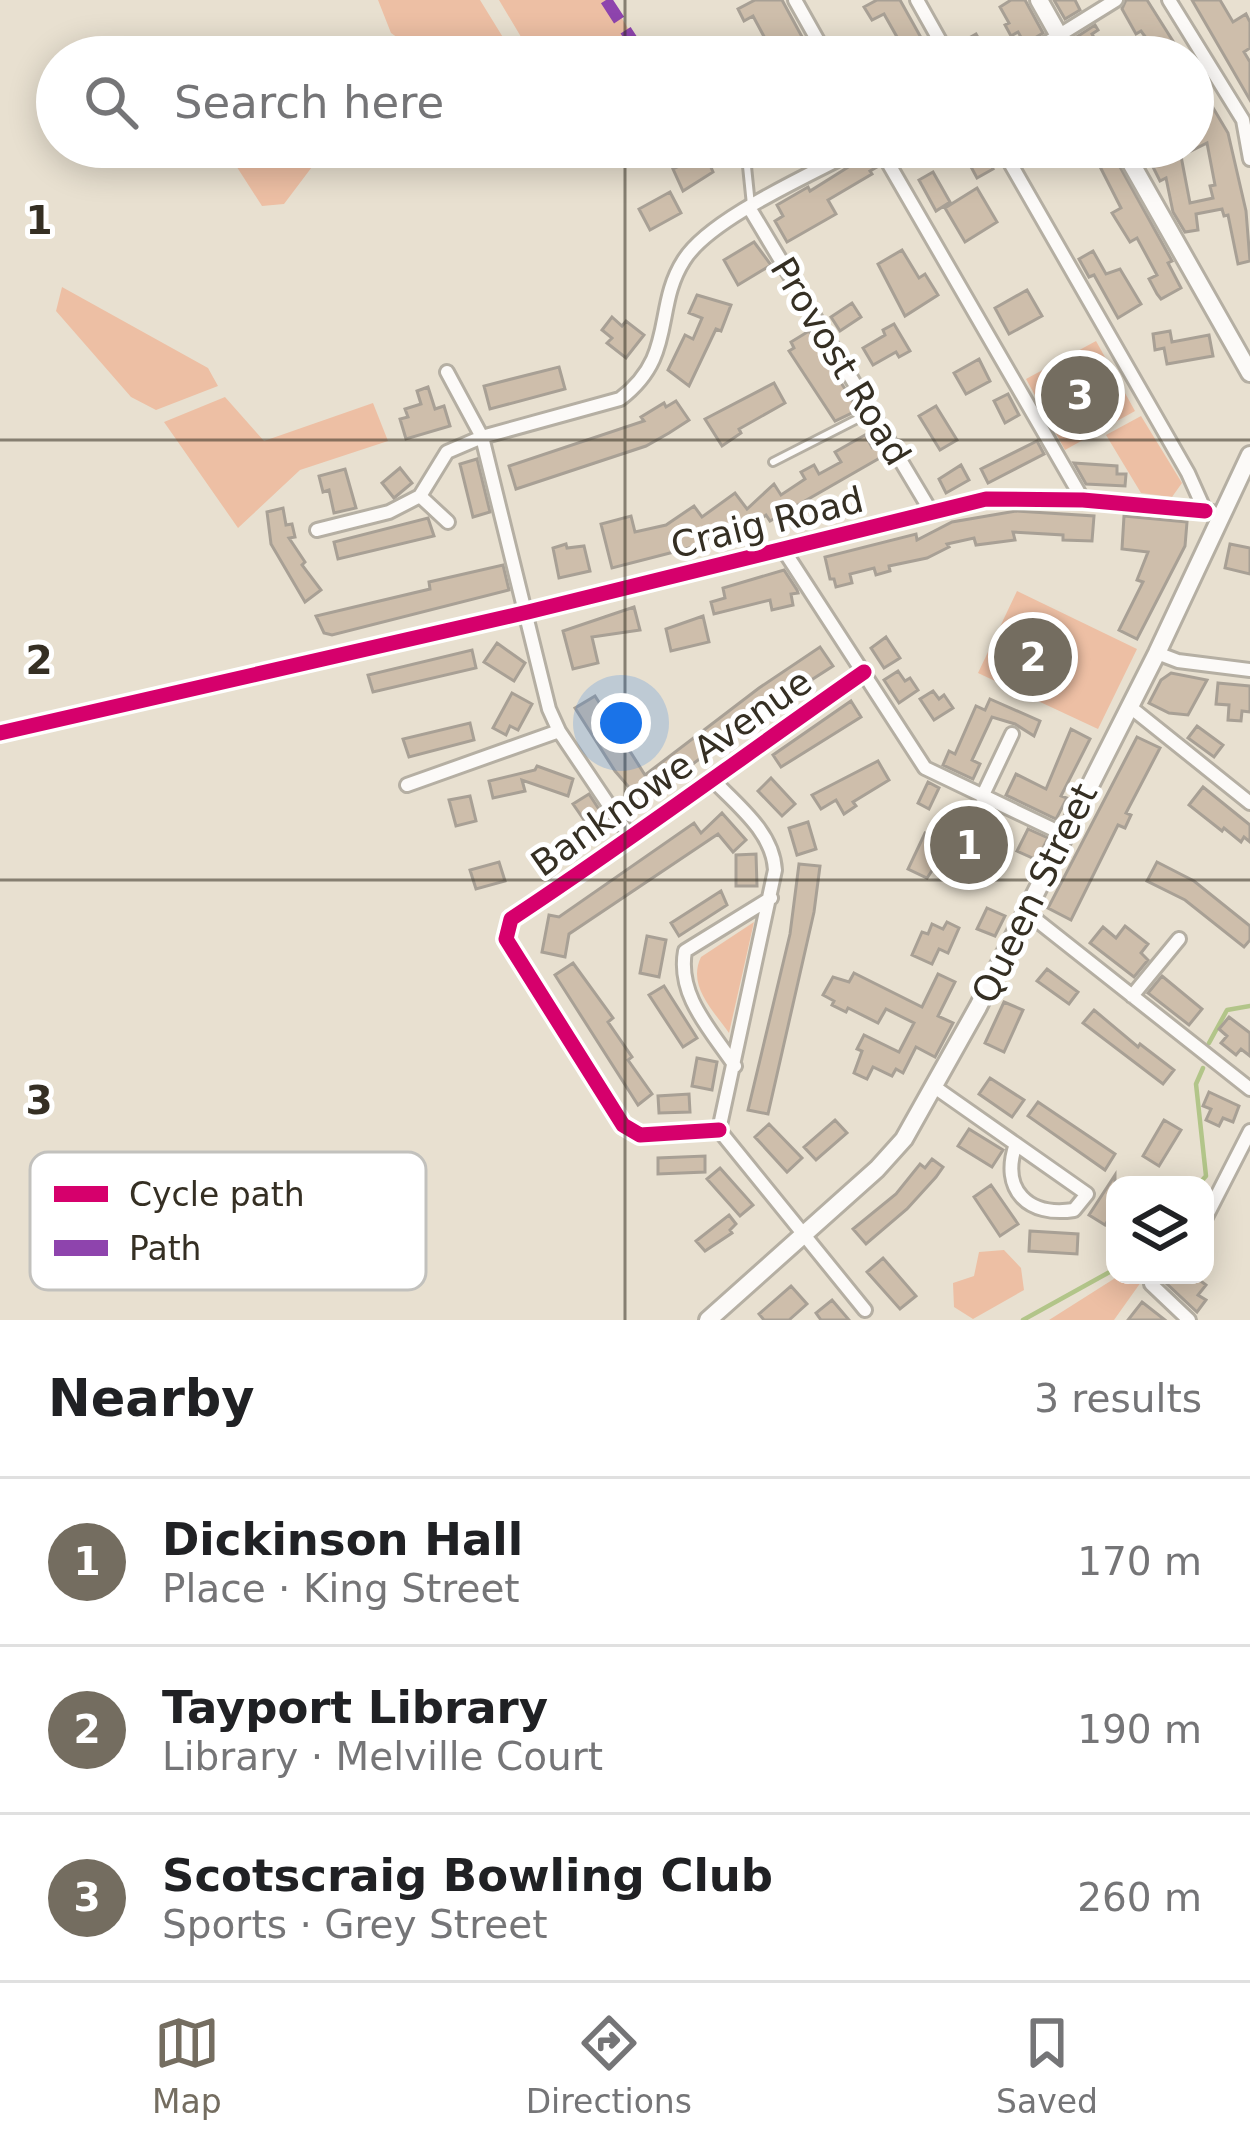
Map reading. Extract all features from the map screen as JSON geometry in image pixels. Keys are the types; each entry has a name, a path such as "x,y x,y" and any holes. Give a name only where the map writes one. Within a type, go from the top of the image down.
{"main road":[{"path":"1039,0 1059,35"},
{"path":"1134,168 1250,373"},
{"name":"Queen Street","path":"708,1320 877,1169 904,1139 936,1088 1157,653 1214,512 1250,455"}],"street":[{"path":"795,0 815,36"},
{"path":"917,0 937,36"},
{"path":"1059,35 1116,0"},
{"path":"1169,0 1192,36"},
{"path":"1214,70 1247,122 1250,159"},
{"path":"317,530 389,512 420,496 447,452 482,437 620,399 634,388 661,344 680,266 699,238 824,168"},
{"path":"891,168 1083,500"},
{"path":"1013,168 1214,512"},
{"name":"Provost Road","path":"751,208 932,513"},
{"path":"447,372 482,437 549,709 631,838"},
{"path":"420,496 448,522"},
{"name":"Craig Road","path":"0,733 528,612 986,499 1083,500 1214,512"},
{"path":"783,549 925,768 1065,835"},
{"path":"1157,653 1178,661 1250,670"},
{"name":"Banknowe Avenue","path":"718,1130 640,1135 623,1125 506,939 512,920 683,804 711,778 864,672"},
{"path":"1129,706 1250,802"},
{"path":"407,785 559,731"},
{"path":"982,797 1012,734"},
{"path":"711,778 759,828 774,852 772,898 718,1130 865,1310"},
{"path":"735,1066 688,994 681,975 686,951 772,898"},
{"path":"1025,911 1250,1089"},
{"path":"1132,996 1179,939"},
{"path":"936,1088 1016,1144 1087,1194 1074,1210 1053,1213 1026,1201 1015,1188 1011,1172 1016,1144"},
{"path":"1214,1202 1250,1131"},
{"path":"1158,1284 1189,1320"}],"lane":[{"path":"746,168 751,208"},
{"path":"773,462 871,412"}],"shaded area":[{"path":"378,0 480,0 502,36 395,36"},
{"path":"499,0 611,0 632,36 520,36"},
{"path":"238,168 311,168 284,204 262,206"},
{"path":"62,287 208,368 218,386 156,410 131,397 56,311"},
{"path":"1096,341 1135,411 1065,450 1026,379"},
{"path":"225,397 264,441 373,403 388,441 300,470 238,528 164,422"},
{"path":"1141,416 1182,483 1172,497 1141,493 1106,435"},
{"path":"1017,591 1137,649 1098,729 978,673"},
{"path":"754,922 729,1033 699,988 698,968 701,957"},
{"path":"1004,1250 1021,1268 1024,1290 973,1319 954,1307 953,1283 974,1276 979,1252"},
{"path":"1106,1284 1140,1284 1114,1320 1049,1320"}],"building":[{"path":"755,0 782,0 802,36 764,36 753,16 744,21 738,9"},
{"path":"877,0 900,0 920,36 896,36 884,14 872,20 864,7"},
{"path":"1011,0 1025,0 1043,33 1011,36 1000,7"},
{"path":"1054,0 1075,0 1080,10 1065,19"},
{"path":"1126,0 1147,0 1170,36 1136,34 1122,9"},
{"path":"1192,0 1220,0 1233,22 1246,14 1250,48 1244,52 1250,62 1250,100 1214,36"},
{"path":"1095,25 1098,30 1093,36 1078,36"},
{"path":"1214,109 1228,133 1246,211 1250,261 1238,264 1228,215 1222,209 1196,214 1198,230 1185,232 1173,212 1166,178 1160,181 1154,168 1183,168 1190,203 1213,198"},
{"path":"711,168 713,172 683,191 673,169"},
{"path":"847,168 875,168 828,200 836,214 787,242 775,221 783,216 777,205 808,187 810,191"},
{"path":"972,168 992,168 993,169 977,178"},
{"path":"1101,168 1121,168 1172,261 1168,263 1181,288 1161,299 1157,294 1149,279 1157,275 1137,238 1130,242 1112,213 1121,208"},
{"path":"933,172 950,202 936,211 919,180"},
{"path":"977,188 997,222 965,242 945,208"},
{"path":"670,192 681,213 650,230 639,209"},
{"path":"754,242 771,265 738,285 724,260"},
{"path":"902,250 919,278 925,274 938,295 905,316 878,264"},
{"path":"1093,251 1106,274 1120,269 1141,304 1118,318 1094,275 1089,277 1079,259"},
{"path":"1027,290 1042,316 1009,334 995,308"},
{"path":"697,295 731,305 689,386 668,370 685,335 693,339 702,318 689,313"},
{"path":"852,303 861,317 840,331 831,317"},
{"path":"612,317 644,335 626,358 607,343 612,338 602,330"},
{"path":"894,324 910,351 899,357 896,352 873,365 863,348"},
{"path":"809,331 858,410 835,421 789,351 794,348 791,342"},
{"path":"1170,331 1172,342 1209,335 1213,356 1167,364 1164,348 1155,350 1153,334"},
{"path":"979,359 990,381 966,394 954,373"},
{"path":"559,367 565,389 490,409 484,386"},
{"path":"774,383 785,403 739,429 741,433 722,446 705,419"},
{"path":"428,387 435,409 444,406 450,426 406,439 400,419 408,417 405,409 421,404 417,391"},
{"path":"1008,394 1019,415 1005,423 994,401"},
{"path":"676,401 689,420 646,446 516,489 509,466 644,421 641,417"},
{"path":"936,406 957,440 940,450 919,416"},
{"path":"865,435 885,455 770,521 766,515 734,537 727,527 697,546 612,568 601,524 631,516 635,532 666,525 694,506 702,517 735,493 747,509 774,484 781,495 805,479 801,472 814,465 819,474 841,462 835,452"},
{"path":"1037,441 1044,454 988,483 981,469"},
{"path":"477,459 490,512 473,517 460,464"},
{"path":"1074,463 1117,466 1117,474 1126,474 1125,486 1086,484"},
{"path":"961,465 969,480 946,493 939,479"},
{"path":"400,468 412,483 394,498 382,483"},
{"path":"345,469 356,508 334,513 329,490 323,492 319,476"},
{"path":"283,508 286,525 292,524 295,537 289,538 321,590 305,602 271,544 267,512"},
{"path":"1016,511 1094,516 1092,541 1013,532 1015,540 976,545 974,538 947,544 949,547 927,558 889,566 890,571 876,575 874,568 850,574 852,583 836,587 830,579 825,557 916,534 917,540 952,522"},
{"path":"1124,516 1187,522 1185,546 1137,639 1119,630 1143,582 1137,580 1148,552 1122,549"},
{"path":"428,518 434,536 338,559 334,542"},
{"path":"566,544 567,548 584,546 590,571 559,578 553,548"},
{"path":"1230,544 1250,548 1250,574 1225,568"},
{"path":"503,565 509,590 332,635 324,633 316,616 430,589 429,582"},
{"path":"784,570 798,593 791,594 793,605 772,610 770,600 714,614 711,602 725,598 723,588"},
{"path":"634,607 640,630 592,637 598,663 573,669 563,631"},
{"path":"703,616 709,642 671,651 666,629"},
{"path":"1027,635 1053,647 1039,678 1013,666"},
{"path":"886,637 900,658 884,668 871,648"},
{"path":"497,643 525,663 514,681 484,662"},
{"path":"820,647 833,666 763,711 649,797 640,786 633,792 615,771 575,708 595,696 645,775"},
{"path":"472,650 476,668 373,692 368,675"},
{"path":"898,671 918,690 899,703 884,680"},
{"path":"1171,673 1207,680 1188,715 1169,713 1149,703 1161,680"},
{"path":"1218,683 1250,686 1250,712 1242,711 1241,721 1228,720 1229,705 1216,704"},
{"path":"933,691 939,699 944,695 953,708 934,720 920,699"},
{"path":"512,693 532,704 518,730 510,726 506,735 493,728"},
{"path":"990,699 1040,721 1034,736 992,717 972,760 980,764 973,779 943,765 949,751 955,754 976,706 985,710"},
{"path":"851,701 861,717 781,767 773,755"},
{"path":"470,723 474,740 409,757 403,739"},
{"path":"1197,726 1223,745 1214,757 1188,738"},
{"path":"1071,729 1090,739 1061,796 1067,798 1056,819 1006,795 1016,774 1046,789"},
{"path":"1137,737 1160,748 1126,813 1131,815 1125,828 1118,825 1071,920 1048,908"},
{"path":"878,761 889,780 853,802 856,806 844,814 836,800 821,809 812,795"},
{"path":"537,766 573,779 568,796 522,780 525,791 493,798 489,781"},
{"path":"771,778 795,804 782,816 758,791"},
{"path":"928,782 939,788 929,809 918,803"},
{"path":"1203,787 1250,825 1250,842 1222,831 1189,805"},
{"path":"589,794 608,823 593,833 573,804"},
{"path":"470,796 476,821 456,826 449,800"},
{"path":"722,813 746,840 733,852 718,834 569,934 565,957 542,952 549,915 559,917 694,823 701,833"},
{"path":"808,822 816,849 797,855 789,828"},
{"path":"967,829 1005,852 996,869 955,852"},
{"path":"1028,829 1048,838 1037,860 1017,851"},
{"path":"925,833 949,845 927,878 908,869"},
{"path":"756,854 757,886 736,886 736,855"},
{"path":"499,862 505,881 476,889 470,870"},
{"path":"1157,862 1194,881 1250,926 1250,940 1244,947 1185,900 1147,881"},
{"path":"799,864 820,866 768,1114 748,1110 790,934"},
{"path":"721,891 727,905 679,936 671,923"},
{"path":"987,908 1005,916 995,936 977,929"},
{"path":"947,922 959,928 948,953 939,949 932,964 912,955 922,932 928,934 932,924 943,929"},
{"path":"1125,926 1148,944 1141,953 1148,960 1134,977 1090,943 1103,927 1116,938"},
{"path":"647,936 666,940 659,977 640,973"},
{"path":"573,963 613,1018 608,1022 652,1094 638,1105 555,975"},
{"path":"1047,969 1078,992 1069,1004 1037,981"},
{"path":"854,973 922,1007 938,974 955,982 938,1016 953,1023 935,1057 916,1047 903,1073 896,1069 892,1076 873,1067 867,1079 854,1073 864,1035 899,1052 914,1023 886,1009 878,1023 832,1005 834,1001 823,995 833,977 849,982"},
{"path":"1162,976 1202,1009 1189,1025 1148,993"},
{"path":"664,986 697,1038 683,1047 649,995"},
{"path":"1004,1002 1023,1010 1004,1052 985,1043"},
{"path":"1094,1010 1174,1070 1163,1084 1083,1023"},
{"path":"1229,1017 1250,1033 1250,1056 1241,1049 1236,1055 1221,1043 1227,1036 1219,1029"},
{"path":"697,1058 717,1062 712,1090 692,1086"},
{"path":"990,1078 1024,1100 1012,1117 979,1094"},
{"path":"1209,1092 1239,1106 1233,1122 1223,1118 1219,1126 1206,1120 1211,1109 1203,1106"},
{"path":"689,1094 690,1112 659,1113 658,1096"},
{"path":"1038,1102 1115,1154 1105,1170 1028,1116"},
{"path":"835,1120 847,1133 816,1160 804,1147"},
{"path":"1164,1120 1181,1130 1159,1166 1143,1156"},
{"path":"769,1124 802,1158 787,1172 755,1137"},
{"path":"969,1129 1003,1150 992,1167 958,1146"},
{"path":"705,1156 705,1172 658,1174 658,1158"},
{"path":"932,1159 943,1167 936,1177 866,1244 853,1229 896,1194 920,1164 925,1168"},
{"path":"720,1168 753,1205 740,1216 707,1179"},
{"path":"991,1185 1018,1224 1000,1236 974,1197"},
{"path":"1106,1189 1105,1225 1089,1215"},
{"path":"729,1215 736,1224 732,1233 705,1251 696,1241"},
{"path":"1030,1231 1078,1234 1077,1254 1029,1251"},
{"path":"883,1258 916,1296 900,1309 867,1272"},
{"path":"1167,1284 1206,1285 1198,1295 1206,1300 1197,1312"},
{"path":"791,1286 807,1304 789,1320 764,1320 759,1314"},
{"path":"832,1300 849,1320 821,1320 816,1313"},
{"path":"1142,1302 1165,1320 1128,1320"}],"waterway":[{"path":"1209,1043 1227,1010 1250,1006"},
{"path":"1203,1068 1196,1084 1206,1176"},
{"path":"1023,1320 1106,1274"}],"marked path":[{"path":"606,0 629,36"}],"cycle path":[{"path":"0,733 528,612 986,499 1083,500 1205,511"},
{"path":"719,1130 640,1135 623,1125 506,939 511,919 864,672"}],"place":[{"name":"Scotscraig Bowling Club","path":"1080,395"},
{"name":"Tayport Library","path":"1033,657"},
{"name":"Dickinson Hall","path":"969,845"}]}
